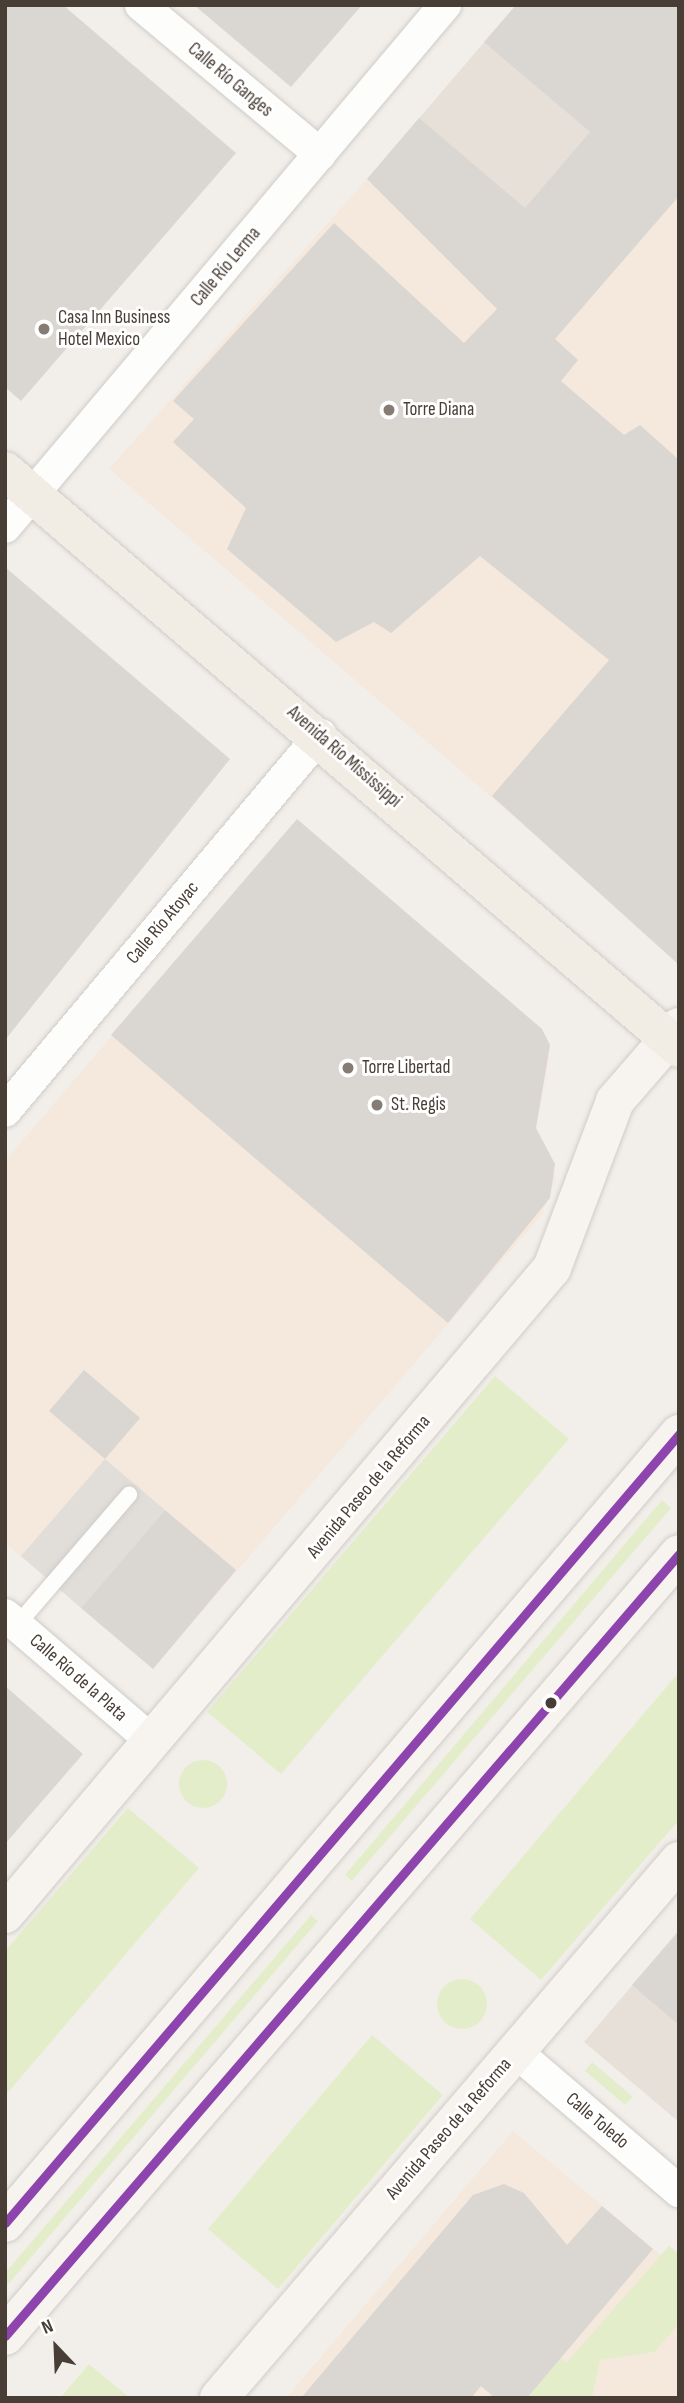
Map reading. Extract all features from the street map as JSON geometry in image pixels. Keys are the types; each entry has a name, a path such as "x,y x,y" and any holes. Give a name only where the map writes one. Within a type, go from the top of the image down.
{"main road":[{"name":"Avenida Río Mississippi","path":"5,471 676,1038"},
{"name":"Avenida Paseo de la Reforma","path":"5,1914 552,1268 615,1101 676,1038"},
{"path":"5,2223 679,1434"},
{"path":"5,2336 679,1554"},
{"name":"Avenida Paseo de la Reforma","path":"219,2398 679,1861"}],"street":[{"name":"Calle Río Ganges","path":"141,5 320,154"},
{"name":"Calle Río Lerma","path":"5,527 34,496 445,5"},
{"name":"Calle Río Atoyac","path":"5,1111 320,735"},
{"name":"Calle Río de la Plata","path":"11,1620 151,1740"},
{"name":"Calle Toledo","path":"515,2051 679,2190"}],"lane":[{"path":"11,1620 129,1495"}],"shaded area":[{"path":"516,5 679,5 555,339 367,179"},
{"path":"679,91 679,958 109,469 367,179 554,338"},
{"path":"297,819 542,1029 549,1059 536,1128 556,1179 542,1214 153,1669 5,1543 5,1161"},
{"path":"105,1459 165,1510 81,1608 21,1556"},
{"path":"679,1930 679,2122 584,2042"},
{"path":"513,2131 661,2255 669,2246 679,2254 679,2398 286,2398"}],"green space":[{"path":"495,1376 569,1439 281,1774 207,1712"},
{"path":"662,1500 671,1508 352,1881 345,1875"},
{"path":"679,1672 679,1820 541,1980 470,1919"},
{"path":"203,1760 220,1767 227,1784 220,1801 203,1808 186,1801 179,1784 186,1767"},
{"path":"128,1808 199,1868 5,2096 5,1951"},
{"path":"311,1915 318,1921 5,2288 5,2273"},
{"path":"462,1979 480,1986 487,2004 480,2022 462,2029 444,2022 437,2004 444,1986"},
{"path":"372,2035 443,2095 278,2289 208,2229"},
{"path":"592,2062 633,2097 625,2105 585,2071"},
{"path":"669,2246 679,2254 679,2324 654,2352 600,2360 592,2398 527,2398 561,2358 566,2363"},
{"path":"89,2364 130,2398 60,2398"}],"building":[{"path":"5,5 63,5 236,153 21,401 5,387"},
{"path":"194,5 362,5 291,87"},
{"path":"516,5 679,5 679,196 555,339 578,360 561,381 624,435 640,425 679,460 679,965 492,796 609,660 480,556 391,633 374,622 336,642 227,549 246,508 173,442 194,419 173,401 334,223 464,343 497,309 367,179 419,118 525,208 590,132 484,42"},
{"path":"5,567 230,759 5,1040"},
{"name":"Torre Libertad","path":"297,819 542,1029 550,1045 536,1128 555,1164 550,1198 448,1323 111,1035"},
{"path":"84,1370 140,1418 105,1459 49,1411"},
{"path":"165,1510 236,1570 153,1669 81,1608"},
{"path":"5,1686 83,1754 5,1844"},
{"path":"679,1931 679,2025 632,1985"},
{"path":"504,2184 524,2193 567,2245 602,2206 653,2249 527,2398 495,2398 481,2386 471,2398 301,2398 473,2195"}],"transit line":[{"path":"5,2223 679,1434"},
{"path":"5,2336 679,1554"}],"place":[{"name":"Casa Inn Business Hotel Mexico","path":"44,329"},
{"name":"Torre Diana","path":"389,410"},
{"name":"Torre Libertad","path":"348,1068"},
{"name":"St. Regis","path":"377,1105"}]}
